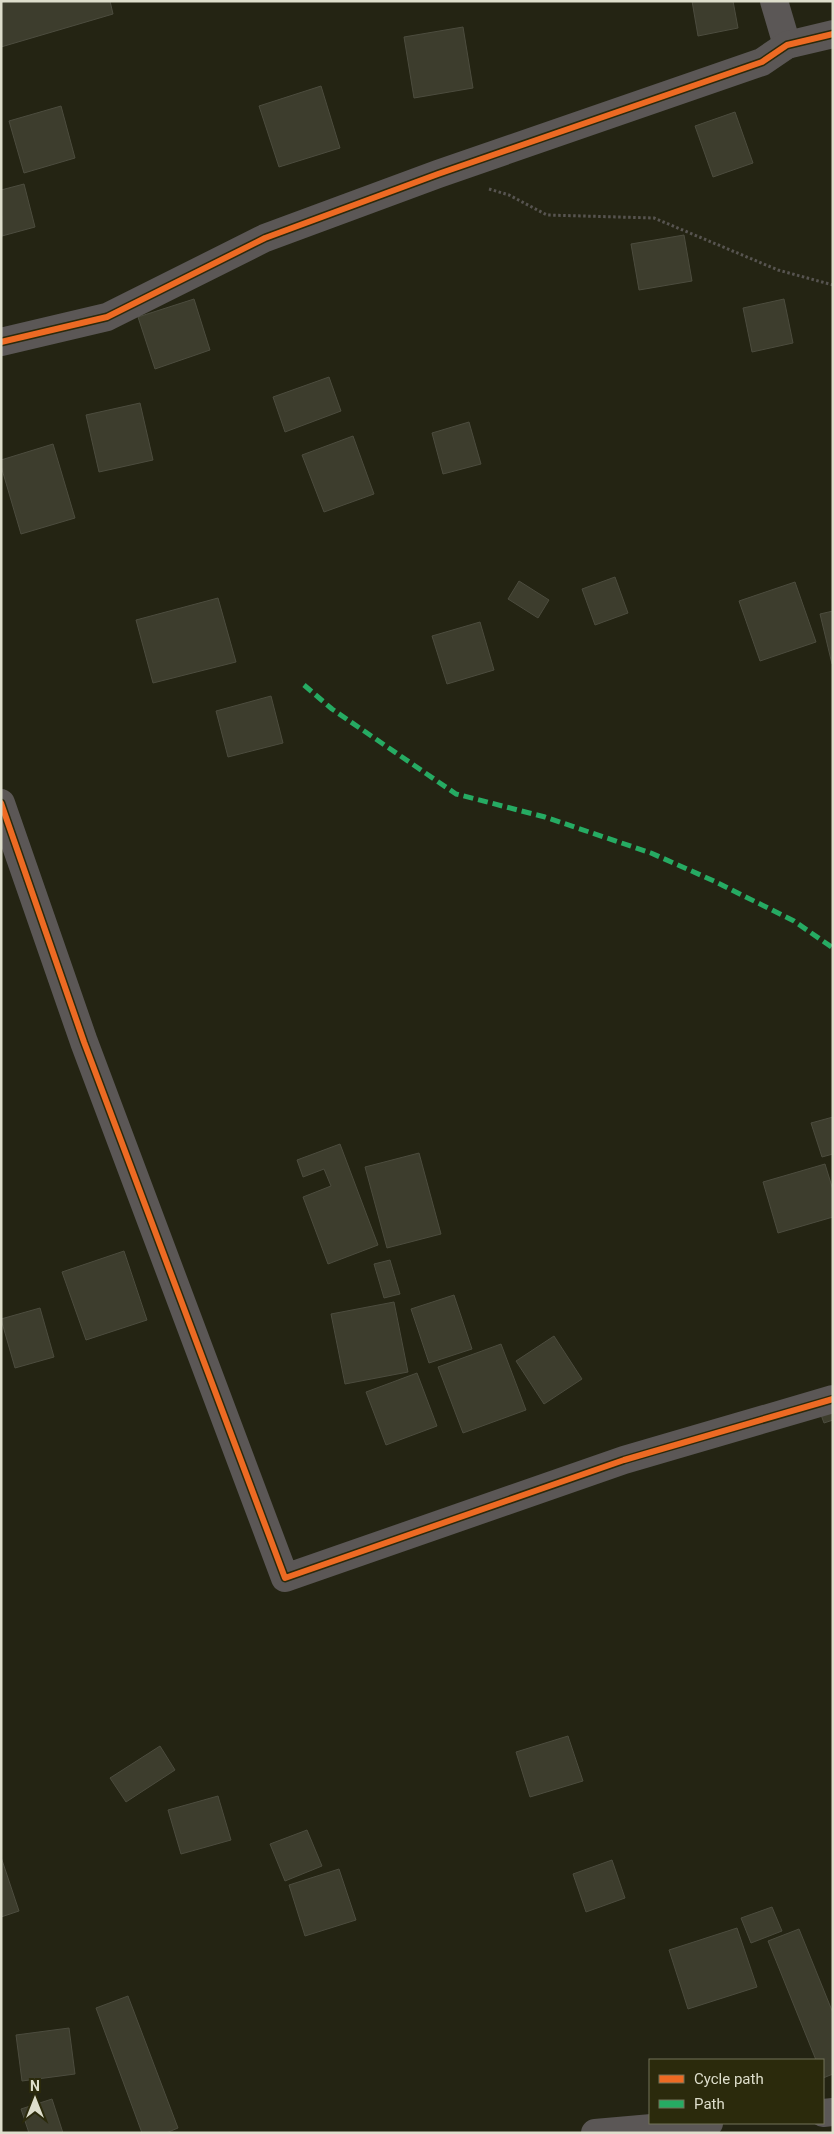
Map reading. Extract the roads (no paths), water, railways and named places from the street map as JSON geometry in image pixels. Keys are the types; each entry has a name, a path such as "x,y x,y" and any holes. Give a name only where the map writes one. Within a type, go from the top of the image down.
{"street":[{"path":"774,1 787,45"},
{"path":"1,342 107,317 265,238 438,174 762,62 787,45 833,34"},
{"path":"1,803 84,1042 286,1578 624,1460 833,1399"},
{"path":"595,2133 698,2124"}]}
